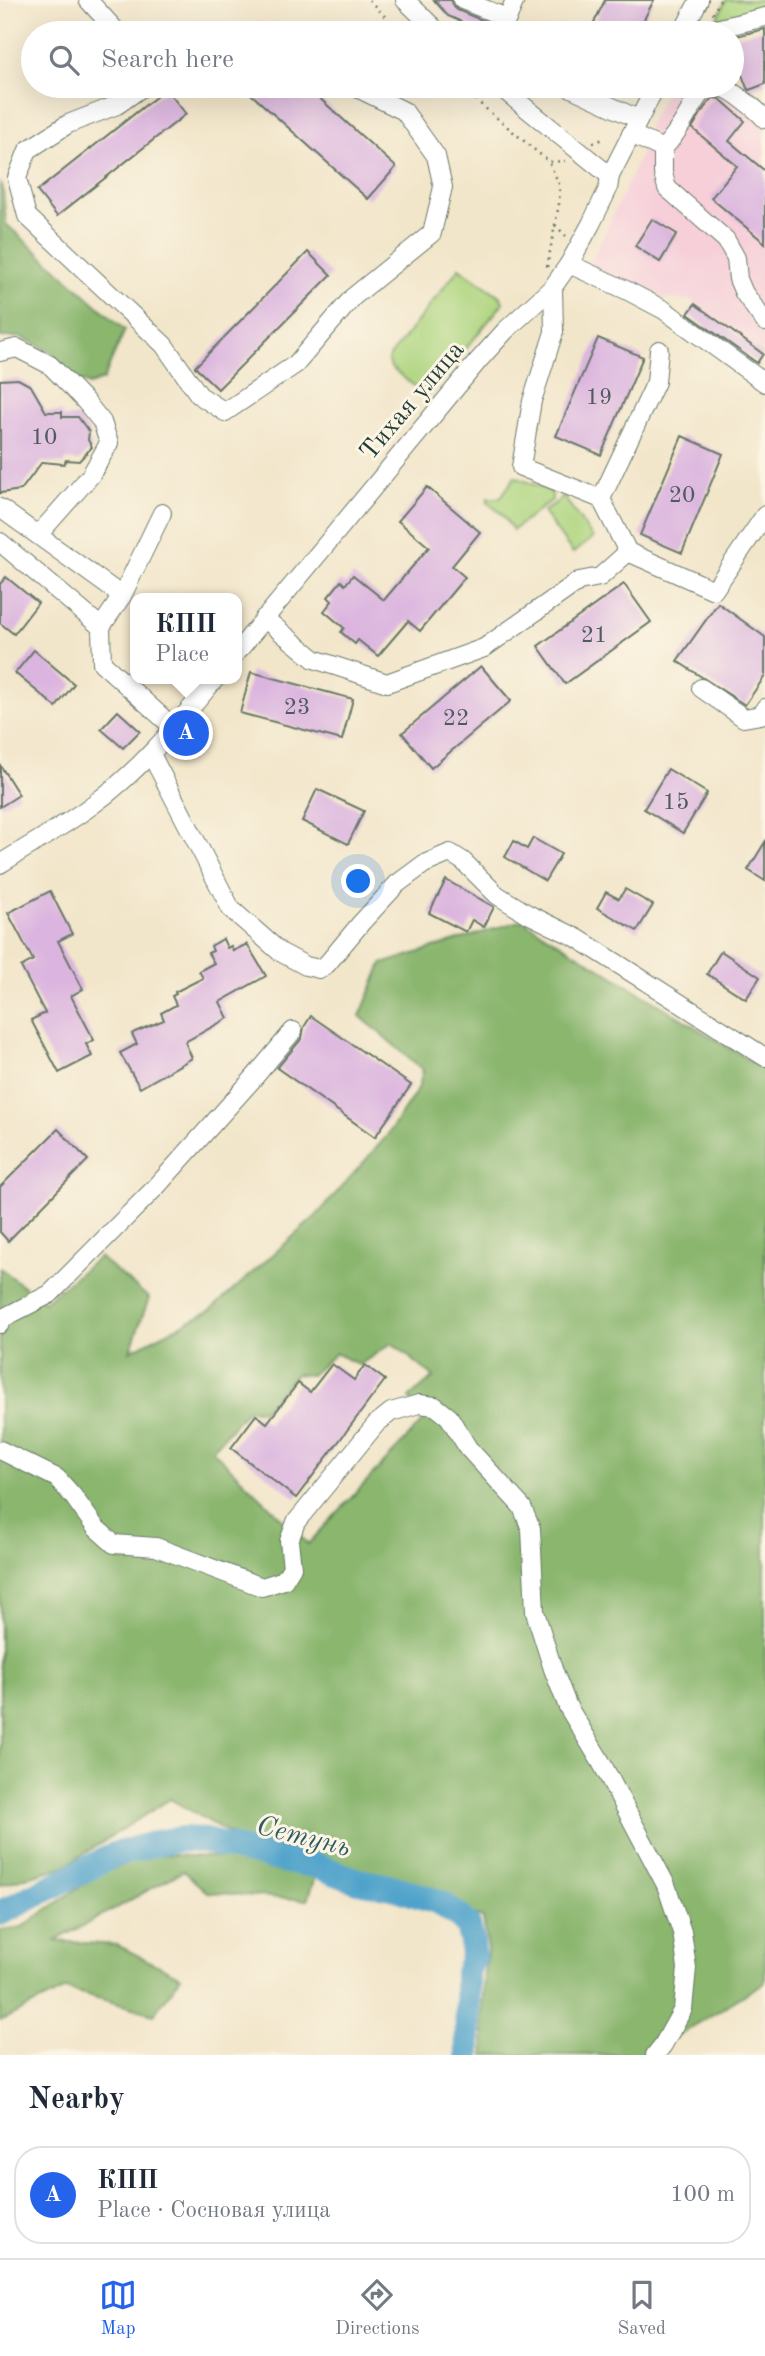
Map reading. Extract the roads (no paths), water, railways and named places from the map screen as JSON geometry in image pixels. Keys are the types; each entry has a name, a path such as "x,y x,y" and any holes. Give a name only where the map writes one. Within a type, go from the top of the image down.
{"street":[{"path":"88,0 107,21"},
{"path":"405,0 427,21"},
{"path":"462,0 496,21"},
{"path":"506,21 515,0"},
{"path":"688,21 699,0"},
{"path":"744,23 765,18"},
{"path":"127,98 117,105 68,124 28,150 17,178 27,216 164,345 199,395 225,412 296,364 353,297 432,233 443,187 436,156 404,111 377,98"},
{"path":"514,98 610,176"},
{"path":"587,98 635,127 663,149"},
{"name":"Тихая улица","path":"242,646 478,361 505,331 549,291 569,264 608,189 610,176 650,98"},
{"path":"696,98 673,138 663,149 663,173 667,187 726,240 736,258 738,279 744,293 765,322"},
{"path":"740,98 758,110 765,119"},
{"path":"569,264 664,310 765,383"},
{"path":"549,291 554,332 533,401 521,467 601,499 628,552 714,590 765,515"},
{"path":"0,352 17,348 50,365 102,422 109,443 91,475 38,535"},
{"path":"601,499 656,382 659,350"},
{"path":"0,508 122,596"},
{"path":"162,513 122,596 101,627 102,663 179,724"},
{"path":"0,542 101,627"},
{"path":"264,618 314,659 387,683 484,648 579,582 600,577 628,552"},
{"path":"0,864 91,806 151,754 211,684"},
{"path":"701,688 744,718 761,715 765,708"},
{"path":"151,754 231,909 280,952 306,967 319,968 327,964 397,884 424,864 450,853 463,861 497,895 526,913 577,938 765,1057"},
{"path":"0,1324 3,1318 50,1294 157,1186 293,1031"},
{"path":"0,1450 57,1478 96,1528 114,1544 156,1547 262,1587 284,1580 292,1567 289,1541 296,1522 376,1424 391,1412 419,1404 435,1406 449,1418 468,1448 522,1507 531,1529 535,1612 553,1669 568,1707 601,1762 666,1885 682,1932 687,1968 683,2009 655,2055"}],"waterway":[{"name":"Сетунь","path":"0,1913 114,1855 160,1842 184,1839 201,1840 314,1865 358,1881 396,1888 439,1902 468,1926 473,1958 467,1972 468,2055"}],"place":[{"name":"КПП","path":"186,733"}]}
